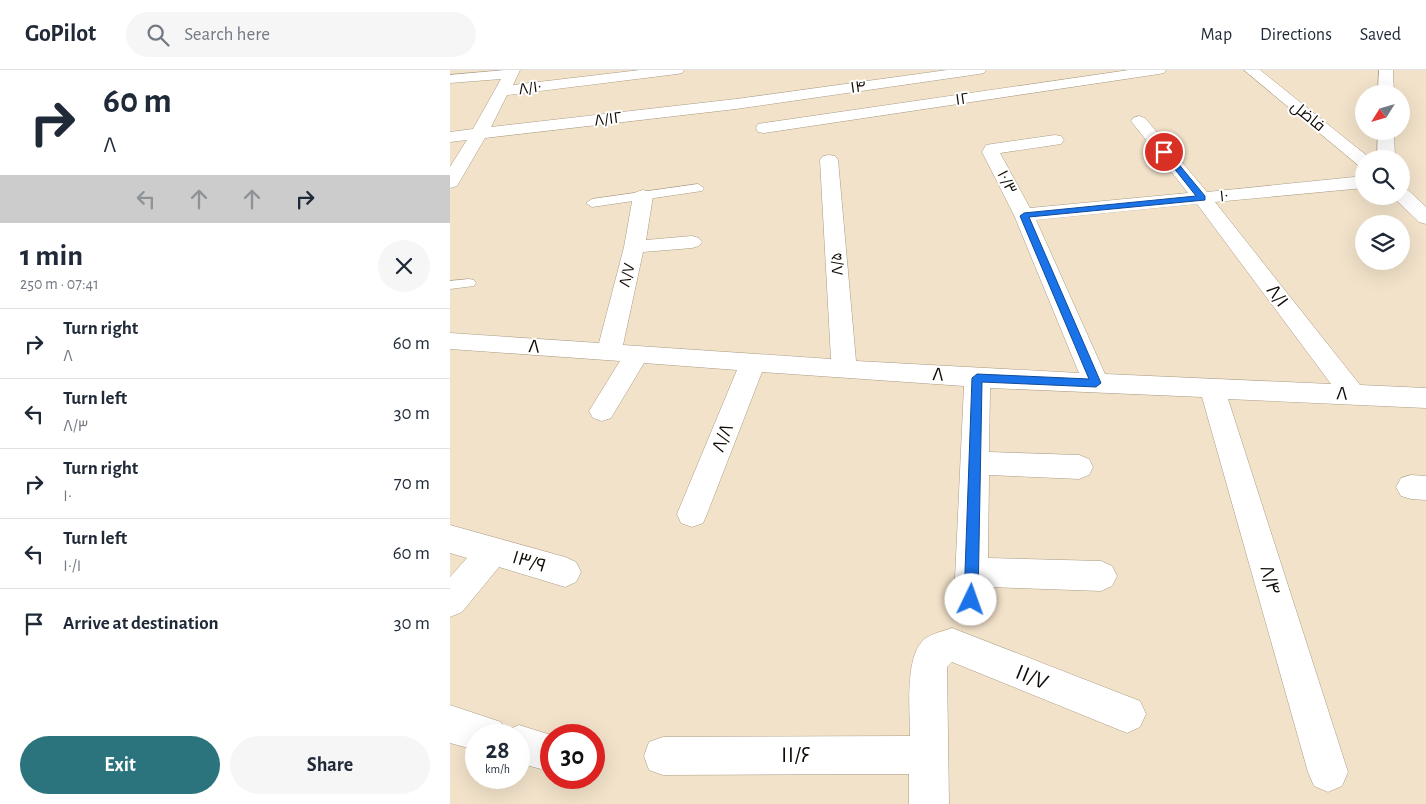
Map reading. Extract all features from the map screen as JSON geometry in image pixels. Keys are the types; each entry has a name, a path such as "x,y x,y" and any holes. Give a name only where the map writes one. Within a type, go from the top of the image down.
{"street":[{"name":"۸/۱۰","path":"503,91 677,70"},
{"name":"۱۴","path":"736,104 979,70"},
{"name":"۱۲","path":"764,128 1159,70"},
{"name":"فاضل","path":"1251,70 1355,154"},
{"path":"1386,70 1386,85"},
{"path":"450,79 511,72 503,91 450,182"},
{"name":"۸/۱۲","path":"450,137 736,104"},
{"name":"۸/۱","path":"1140,121 1202,198 1352,394"},
{"name":"۱۰/۳","path":"1055,140 992,149 991,152 1024,216 1096,383"},
{"name":"۸/۵","path":"829,160 844,369"},
{"name":"۱۰","path":"1024,216 1355,183"},
{"name":"۸/۷","path":"609,352 634,246 643,196"},
{"path":"1410,203 1426,218"},
{"path":"634,246 692,242"},
{"name":"۸","path":"450,341 977,378 1426,398"},
{"path":"602,412 637,354"},
{"name":"۸/۸","path":"692,514 753,362"},
{"path":"977,378 971,586 1101,576"},
{"name":"۸/۴","path":"1212,388 1328,772"},
{"path":"976,463 1079,468"},
{"name":"۱۳/۹","path":"450,539 565,572"},
{"path":"450,601 493,551"},
{"name":"۱۱/۷","path":"929,755 929,662 938,650 952,645 1127,714"},
{"path":"450,724 465,728"},
{"path":"929,755 929,804"},
{"name":"۱۱/۶","path":"663,756 929,755"}],"lane":[{"path":"592,203 698,188"},
{"path":"450,285 469,283"}],"route":[{"path":"971,600 977,378 1096,383 1024,216 1202,198 1164,152"}]}
